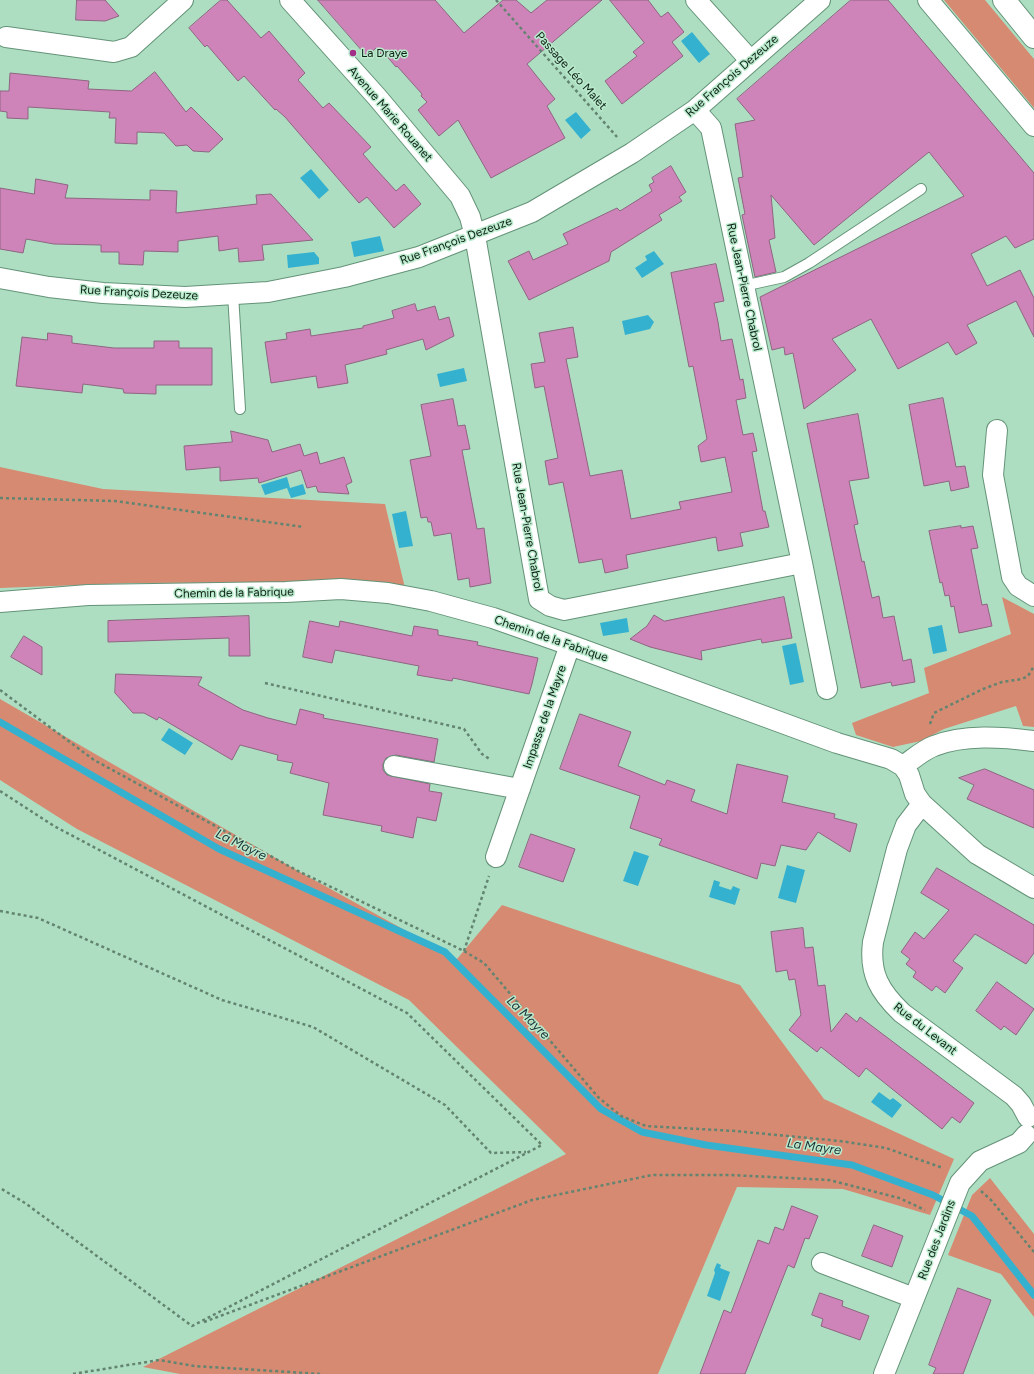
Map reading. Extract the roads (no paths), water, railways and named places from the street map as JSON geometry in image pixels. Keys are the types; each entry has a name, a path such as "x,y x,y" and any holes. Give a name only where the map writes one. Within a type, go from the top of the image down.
{"main road":[{"path":"1004,0 1034,37"}],"street":[{"path":"6,37 114,52 131,47 183,0"},
{"name":"Avenue Marie Rouanet","path":"290,0 377,97 460,196 470,217 476,236"},
{"path":"696,0 750,60"},
{"name":"Rue François Dezeuze","path":"0,278 49,287 103,293 185,297 268,292 344,277 419,257 476,236 532,212 632,154 695,110 750,60 820,0"},
{"path":"928,0 1034,126"},
{"name":"Rue Jean-Pierre Chabrol","path":"695,110 711,128 827,689"},
{"name":"Rue Jean-Pierre Chabrol","path":"476,236 539,599 550,606 564,610 802,563"},
{"path":"997,430 994,475 1012,577 1018,586 1034,596"},
{"name":"Chemin de la Fabrique","path":"0,602 88,595 278,592 341,589 366,591 432,601 493,618 570,645 837,743 891,759 902,766"},
{"name":"Impasse de la Mayre","path":"496,857 570,645"},
{"path":"1034,741 1003,738 952,740 932,746 902,766 909,775 915,794 922,804 977,854 1034,888"},
{"path":"394,766 520,789"},
{"name":"Rue du Levant","path":"922,804 906,825 897,849 873,942 871,956 873,970 888,1000 902,1013 1014,1096 1021,1104 1030,1127"},
{"name":"Rue des Jardins","path":"884,1374 946,1215 962,1180 980,1161 1019,1143 1030,1127"},
{"path":"822,1263 914,1298"}],"lane":[{"path":"744,286 784,277 809,263 921,189"},
{"path":"233,294 240,408"}],"water":[{"path":"692,32 710,54 699,63 681,41"},
{"path":"576,112 591,130 581,139 565,120"},
{"path":"311,169 329,190 319,199 300,178"},
{"path":"380,236 384,251 354,257 351,242"},
{"path":"654,251 664,264 642,278 635,268 647,260 645,256"},
{"path":"314,252 319,258 319,264 288,268 287,255"},
{"path":"648,315 654,322 650,329 625,335 622,321"},
{"path":"464,368 467,381 440,387 437,374"},
{"path":"287,477 290,488 303,484 306,494 291,498 287,488 265,495 261,485"},
{"path":"406,511 413,546 399,548 392,514"},
{"path":"627,618 629,632 603,636 600,623"},
{"path":"942,625 947,651 933,654 928,628"},
{"path":"796,643 804,682 790,685 782,646"},
{"path":"169,728 193,743 185,755 161,740"},
{"path":"634,851 649,856 638,886 623,881"},
{"path":"787,865 805,870 796,903 778,898"},
{"path":"714,880 720,882 719,886 731,890 733,886 740,889 735,905 709,897"},
{"path":"879,1092 890,1100 893,1098 902,1105 892,1118 871,1102"},
{"path":"717,1263 721,1265 720,1268 730,1272 720,1301 707,1296"}],"waterway":[{"name":"La Mayre","path":"0,722 219,849 445,952 601,1109 642,1132 706,1145 852,1165 933,1195 972,1216 1034,1295"}],"place":[{"name":"La Draye","path":"353,53"}]}
